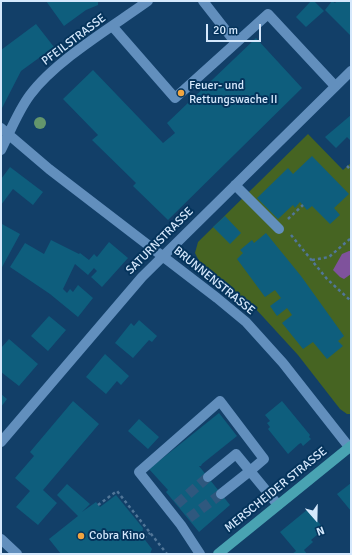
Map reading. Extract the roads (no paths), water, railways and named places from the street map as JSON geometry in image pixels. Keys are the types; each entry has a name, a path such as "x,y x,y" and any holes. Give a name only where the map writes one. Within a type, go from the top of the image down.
{"main road":[{"name":"MERSCHEIDER STRASSE","path":"218,554 350,447"}],"street":[{"name":"PFEILSTRASSE","path":"1,150 5,131 30,96 47,76 148,1"},
{"path":"203,1 235,42"},
{"path":"112,27 175,98 235,42 268,14 335,86"},
{"name":"SATURNSTRASSE","path":"1,442 142,277 351,71"},
{"name":"BRUNNENSTRASSE","path":"5,131 49,169 246,322 283,362 350,447"},
{"path":"235,185 280,227"},
{"path":"200,554 181,525 173,507 139,472 220,401 264,459 221,494"},
{"path":"208,477 236,454 278,505"},
{"path":"181,525 189,518"},
{"path":"1,539 17,554"}],"tunnel":[{"path":"177,504 208,477"},
{"path":"189,518 221,494"}],"place":[{"name":"Feuer- und Rettungswache II","path":"181,93"},
{"name":"Cobra Kino","path":"81,536"}]}
